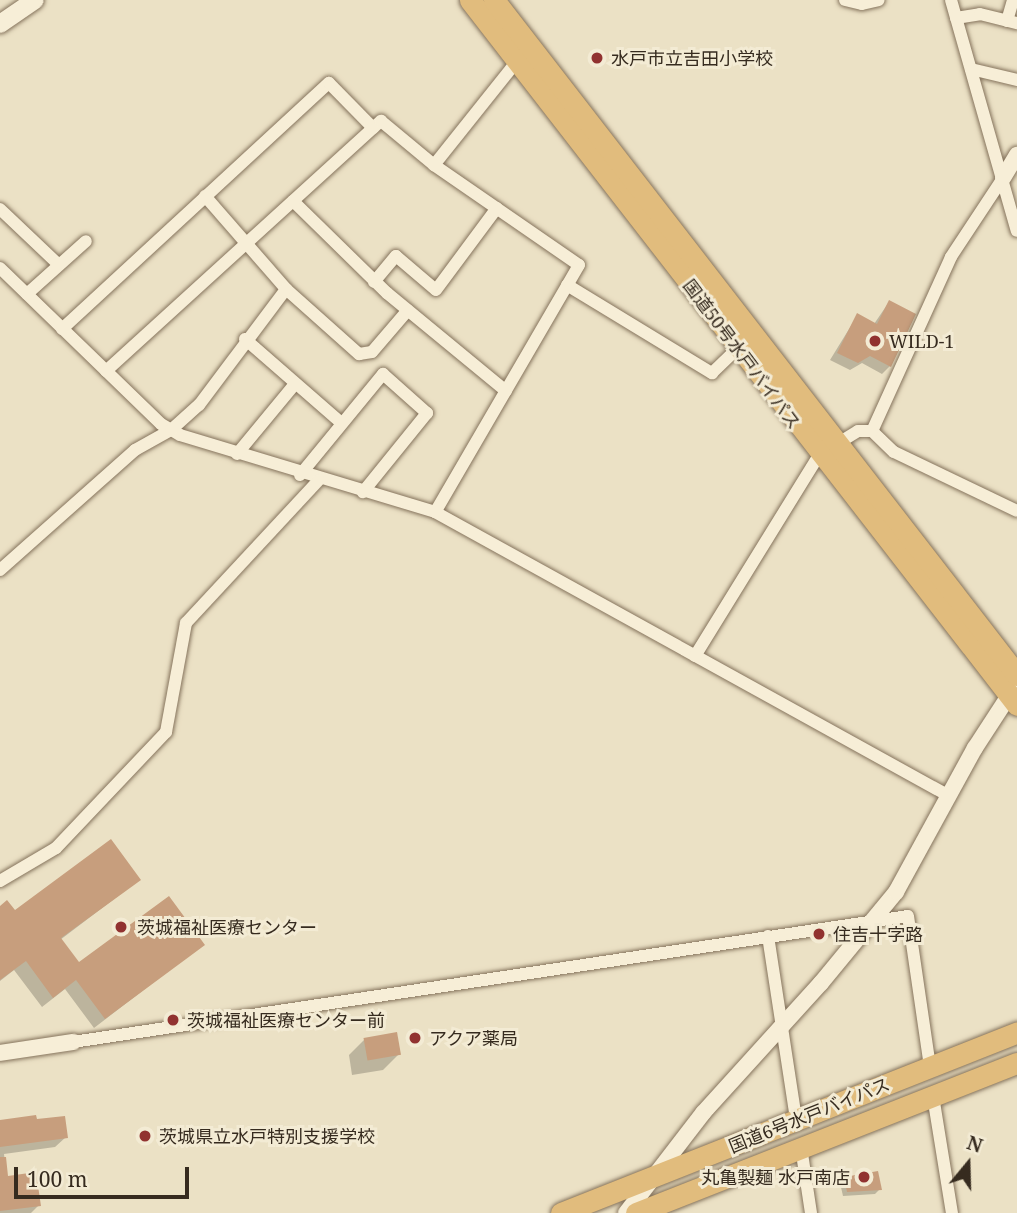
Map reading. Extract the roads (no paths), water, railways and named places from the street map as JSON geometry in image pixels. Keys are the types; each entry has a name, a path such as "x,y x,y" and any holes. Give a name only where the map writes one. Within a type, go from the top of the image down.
{"highway":[{"name":"国道50号水戸バイパス","path":"470,0 524,54 1014,694"},
{"name":"国道50号水戸バイパス","path":"494,0 524,54 738,348 827,449 1017,675"},
{"name":"国道6号水戸バイパス","path":"561,1213 1017,1032"},
{"name":"国道6号水戸バイパス","path":"636,1213 1017,1063"}],"main road":[{"path":"2,20 35,0"}],"street":[{"path":"845,0 862,4 879,0"},
{"path":"951,0 1017,231"},
{"path":"956,18 980,13 1012,22 1013,0"},
{"path":"434,165 524,54"},
{"path":"971,69 1017,80"},
{"path":"62,329 329,83 373,128"},
{"path":"106,371 381,121 434,165 579,265 435,512"},
{"path":"872,431 951,257 1017,155"},
{"path":"205,196 286,289 359,354 372,352 408,310"},
{"path":"293,201 374,282 506,391"},
{"path":"374,282 396,256 436,290 497,208"},
{"path":"0,209 59,265"},
{"path":"27,294 86,241"},
{"path":"0,268 171,430 300,475 435,512 949,796"},
{"path":"567,285 712,373 738,348"},
{"path":"0,570 5,557 135,450 171,430 199,405 245,339 286,289"},
{"path":"245,339 340,422"},
{"path":"300,475 340,422 383,374 428,414 363,492"},
{"path":"237,454 295,384"},
{"path":"695,656 827,449 858,431 872,431 894,452 1017,511"},
{"path":"0,881 56,848 166,732 186,623 319,480"},
{"path":"626,1213 654,1176 874,920 915,860 949,796 1014,694"},
{"path":"0,1053 908,916 930,1067"},
{"path":"768,936 796,1119"},
{"path":"933,1096 952,1213"},
{"path":"801,1147 811,1213"}],"place":[{"name":"水戸市立吉田小学校","path":"597,58"},
{"name":"WILD-1","path":"875,341"},
{"name":"茨城福祉医療センター","path":"121,927"},
{"name":"住吉十字路","path":"819,934"},
{"name":"茨城福祉医療センター前","path":"173,1020"},
{"name":"アクア薬局","path":"415,1038"},
{"name":"茨城県立水戸特別支援学校","path":"145,1136"},
{"name":"丸亀製麺 水戸南店","path":"864,1177"}]}
